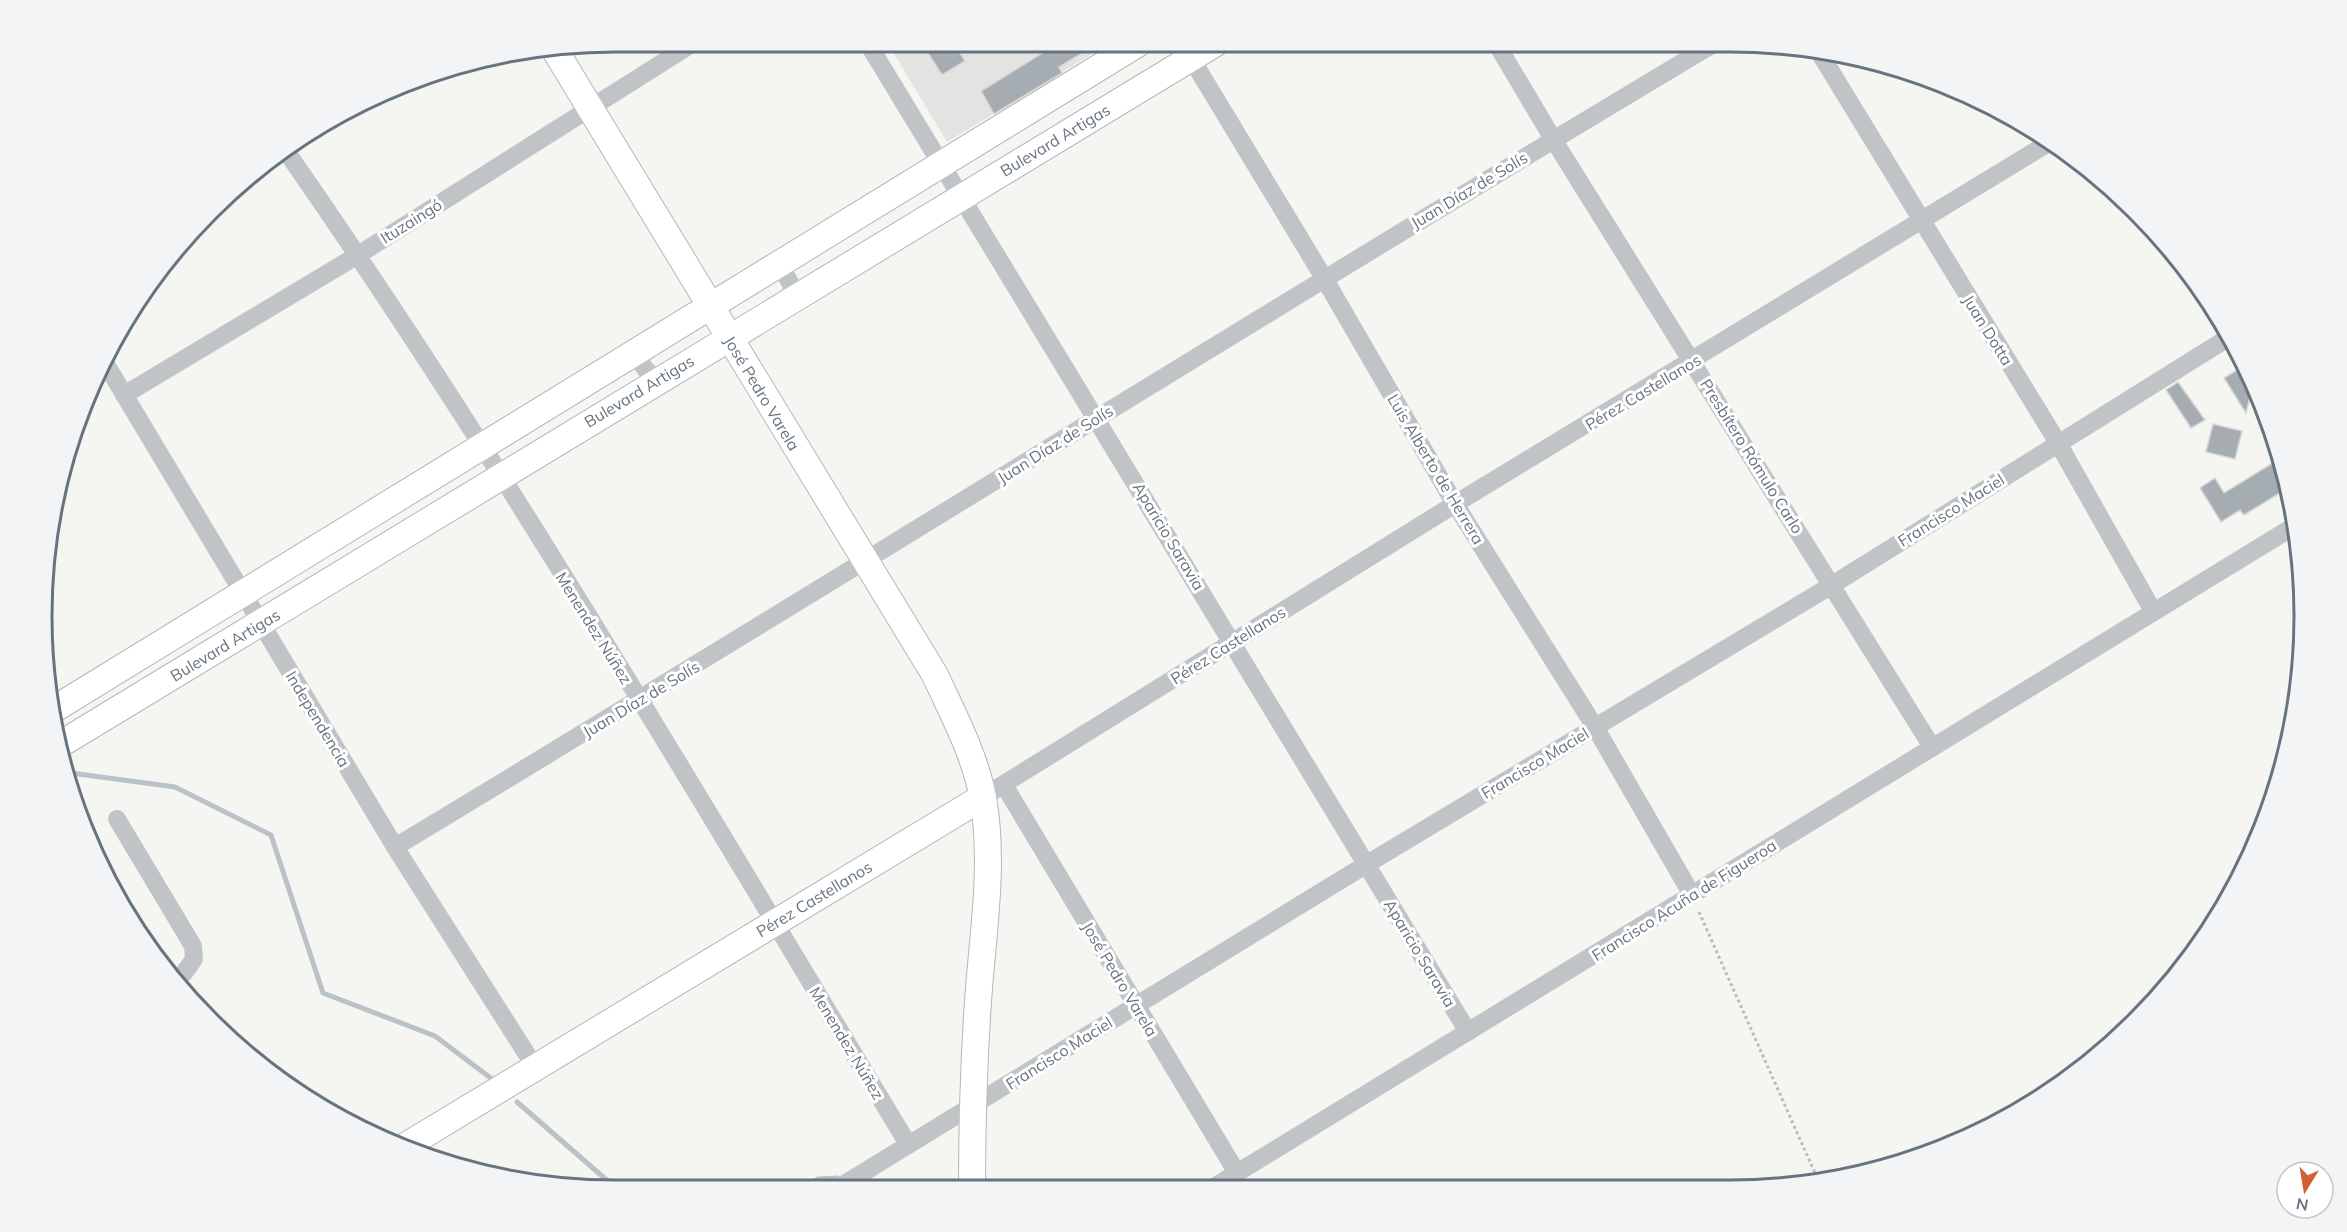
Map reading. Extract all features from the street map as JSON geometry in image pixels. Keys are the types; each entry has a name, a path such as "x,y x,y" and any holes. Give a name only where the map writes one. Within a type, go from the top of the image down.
{"street":[{"name":"Ituzaingó","path":"124,395 358,255 679,52"},
{"name":"Aparicio Saravia","path":"873,52 1468,1032"},
{"name":"Bulevard Artigas","path":"60,706 1124,52"},
{"name":"Bulevard Artigas","path":"66,738 261,623 659,378 961,198 1181,52"},
{"name":"Luis Alberto de Herrera","path":"1185,52 1324,278 1455,504 1595,727 1692,896"},
{"name":"Presbítero Rómulo Carlo","path":"1501,52 1553,140 1694,361 1932,747"},
{"name":"Juan Díaz de Solís","path":"396,847 1324,278 1700,52"},
{"name":"José Pedro Varela","path":"558,56 935,675 963,736 993,791 1136,1006 1237,1173"},
{"name":"Juan Dotta","path":"1824,60 2058,443 2153,611"},
{"name":"Pérez Castellanos","path":"413,1142 993,791 1455,504 1694,361 2043,146"},
{"name":"Menendez Núñez","path":"289,157 358,255 500,475 908,1144"},
{"path":"772,269 784,273 792,286 790,301"},
{"name":"Francisco Maciel","path":"851,1180 1367,864 1832,585 2223,341"},
{"path":"641,347 639,360 646,373 659,378"},
{"name":"Independencia","path":"109,370 396,847 535,1067"},
{"name":"Francisco Acuña de Figueroa","path":"1226,1180 2288,530"},
{"name":"José Pedro Varela","path":"972,1180 972,1106 986,895 987,846 993,791"},
{"path":"117,819 193,946 194,959 181,975"}],"path":[{"path":"1692,896 1815,1173"}],"shaded area":[{"path":"893,52 1095,52 947,142"}],"building":[{"path":"927,52 959,52 965,61 942,75"},
{"path":"1044,52 1084,52 1059,67 1062,73 994,114 981,91"},
{"path":"2237,370 2250,396 2246,413 2224,378"},
{"path":"2178,382 2205,420 2191,428 2166,390"},
{"path":"2213,424 2242,431 2235,459 2206,452"},
{"path":"2273,463 2281,493 2244,515 2240,510 2221,522 2200,488 2215,478 2224,493"}],"waterway":[{"path":"75,774 175,787 271,835 323,993 435,1036 492,1079"},
{"path":"517,1102 606,1179"},
{"path":"816,1180 837,1178"}]}
